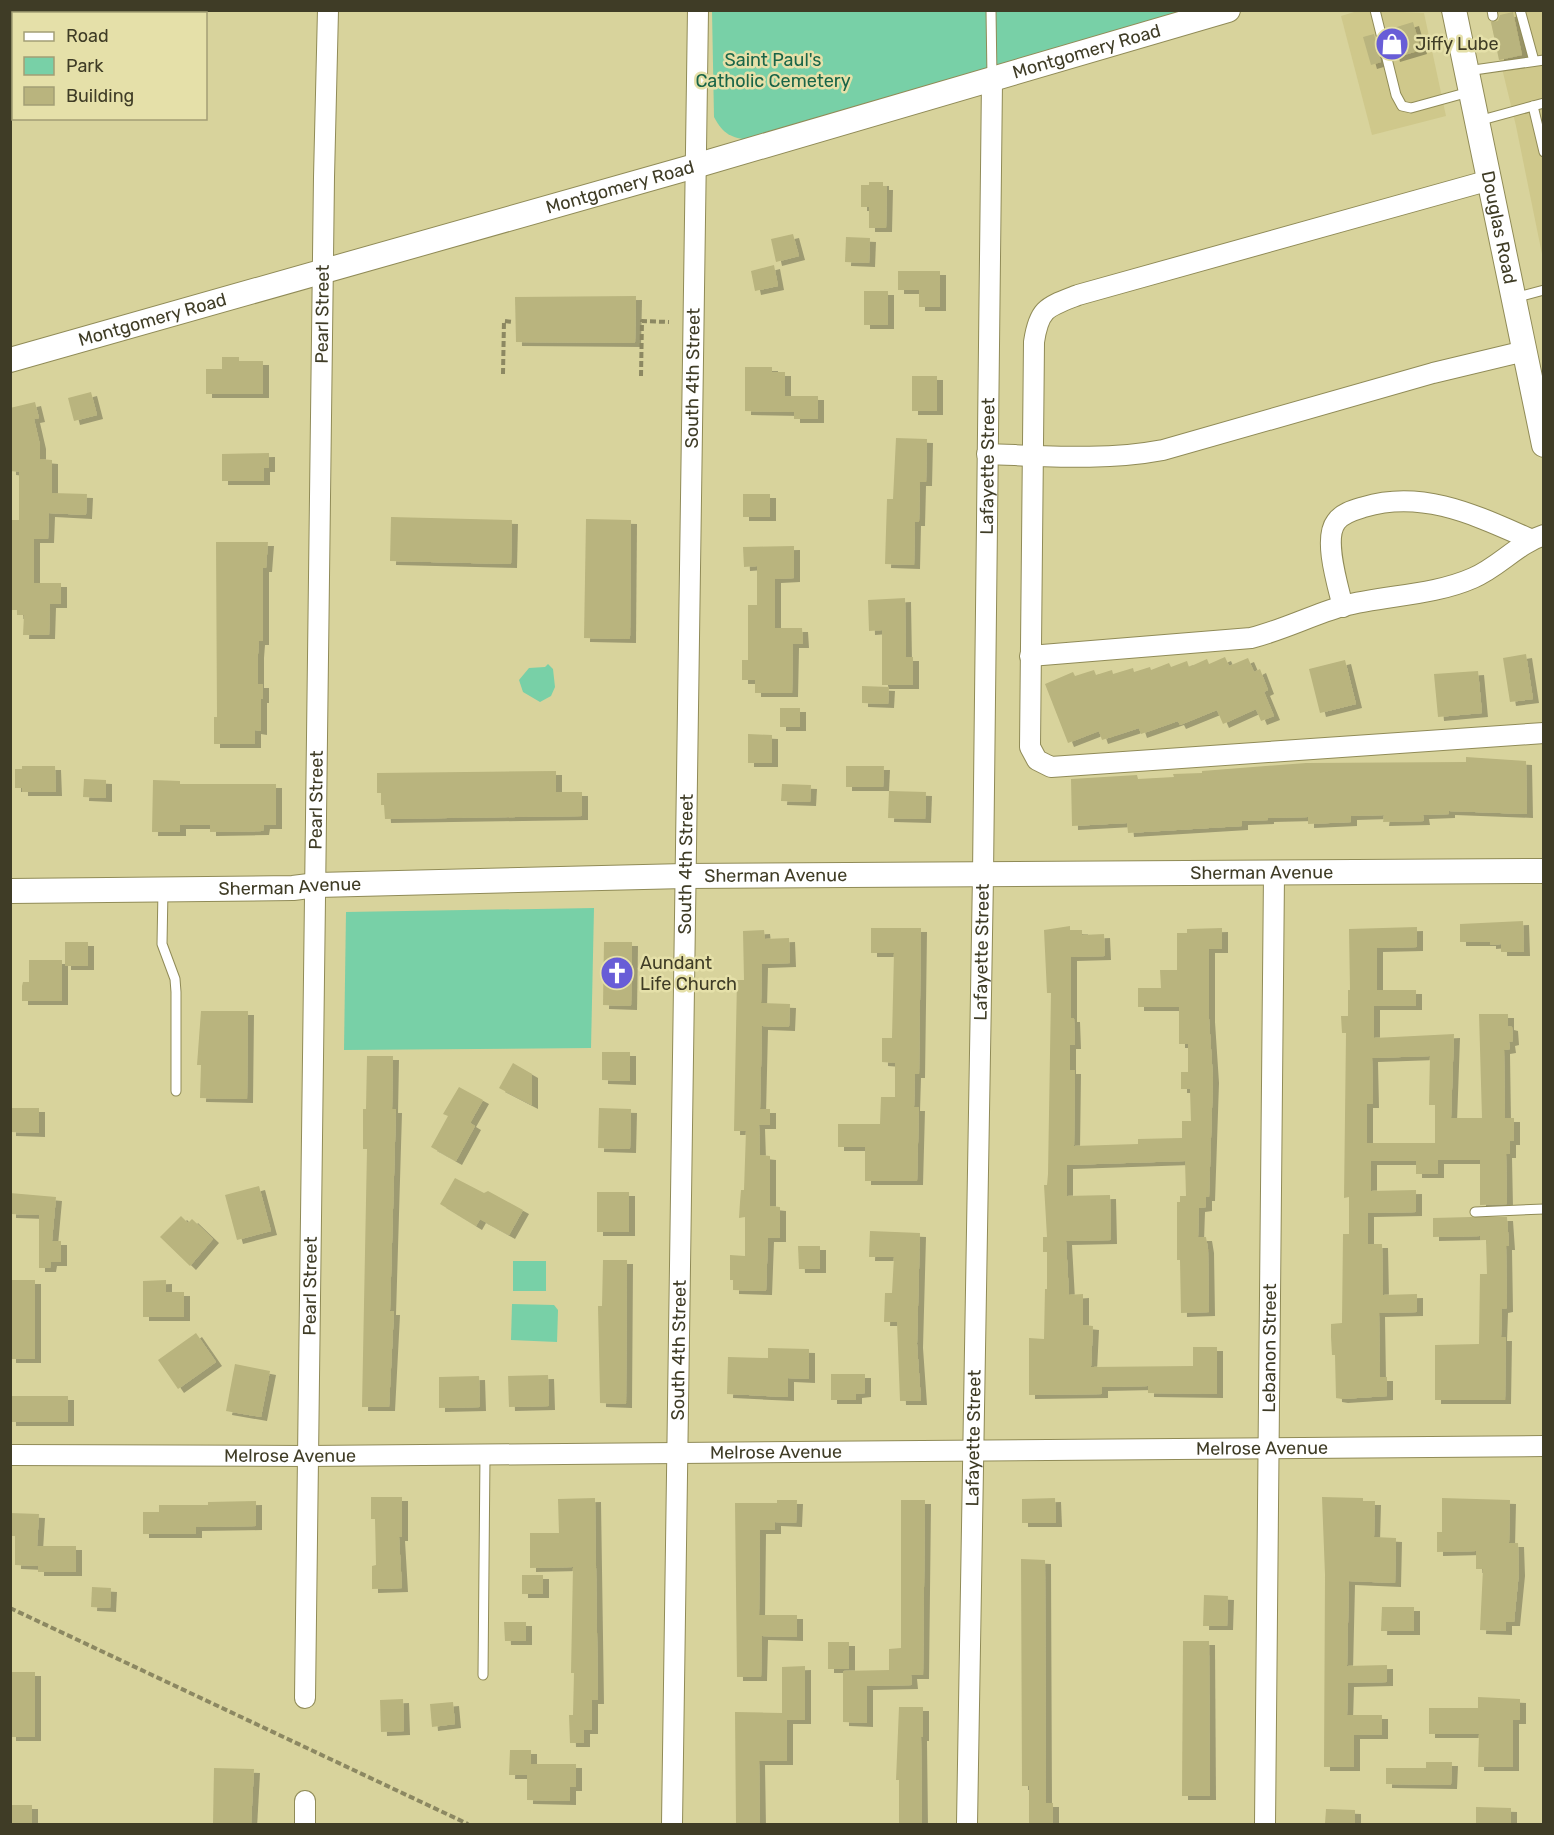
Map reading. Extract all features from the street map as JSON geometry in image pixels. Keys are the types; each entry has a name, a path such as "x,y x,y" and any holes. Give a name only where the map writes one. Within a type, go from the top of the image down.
{"street":[{"name":"Pearl Street","path":"305,1698 317,885 322,270 328,10"},
{"name":"South 4th Street","path":"672,1824 675,1453 698,10"},
{"name":"Montgomery Road","path":"10,360 992,81 1228,10"},
{"name":"Douglas Road","path":"1454,10 1544,445"},
{"name":"Lafayette Street","path":"967,1824 983,875 992,81"},
{"path":"1490,180 1078,295 1047,307 1037,321 1034,342 1030,747 1037,760 1051,767 1544,733"},
{"path":"987,454 1123,456 1163,450 1433,373 1525,351"},
{"path":"1342,607 1330,543 1335,522 1348,512 1373,504 1402,501 1430,502 1537,537"},
{"path":"1030,656 1251,638 1273,633 1342,607 1441,588 1474,578 1537,537"},
{"name":"Sherman Avenue","path":"10,891 293,888 317,885 684,876 1544,871"},
{"name":"Lebanon Street","path":"1265,1824 1274,874"},
{"name":"Melrose Avenue","path":"10,1455 485,1455 1544,1446"},
{"path":"305,1801 305,1824"}],"lane":[{"path":"991,10 992,81"},
{"path":"1374,10 1396,95 1402,106 1411,108 1503,62 1539,60 1520,10"},
{"path":"1478,121 1544,103"},
{"path":"1533,106 1544,152"},
{"path":"1514,298 1544,290"},
{"path":"163,890 162,944 175,979 176,992 176,1091"},
{"path":"1475,1212 1544,1209"},
{"path":"483,1675 485,1455"}],"path":[{"path":"503,374 504,321 513,322"},
{"path":"641,376 642,321 669,322"},
{"path":"10,1608 468,1824"}],"shaded area":[{"path":"1361,10 1424,13 1446,116 1372,135 1341,16"},
{"path":"1488,11 1543,11 1543,259 1516,126"}],"green space":[{"name":"Saint Paul's Catholic Cemetery","path":"712,11 1195,11 750,140 728,134 714,117"},
{"path":"548,664 553,669 555,687 551,696 540,702 523,692 519,680 529,668 545,667"},
{"path":"594,908 591,1048 344,1050 346,912"},
{"path":"513,1261 546,1261 546,1291 513,1291"},
{"path":"512,1304 554,1305 558,1310 557,1342 511,1340"}],"building":[{"path":"1513,12 1522,55 1499,60 1491,22 1498,21 1500,15"},
{"path":"1413,22 1421,50 1394,58 1387,30"},
{"path":"1374,34 1381,62 1371,65 1363,37"},
{"path":"869,182 883,182 883,186 887,186 886,228 869,228 869,207 861,207 861,185 869,185"},
{"path":"793,234 799,256 776,262 771,239"},
{"path":"846,237 870,238 869,263 845,262"},
{"path":"774,265 778,286 755,291 751,271"},
{"path":"898,271 940,271 940,307 919,307 919,290 898,290"},
{"path":"864,291 888,291 888,325 864,325"},
{"path":"636,296 635,343 516,342 515,297"},
{"path":"222,357 239,357 239,361 263,361 263,394 206,394 206,369 222,369"},
{"path":"745,367 772,367 772,372 785,372 785,396 818,396 818,419 794,419 794,412 745,411"},
{"path":"912,376 937,376 937,411 912,411"},
{"path":"91,392 97,415 74,421 68,398"},
{"path":"35,402 39,418 34,419 40,445 40,459 52,460 52,493 87,494 86,515 49,513 48,539 34,539 34,583 61,583 61,604 50,604 49,635 23,635 24,615 17,615 17,610 11,610 10,520 19,520 19,472 10,471 10,408"},
{"path":"896,438 927,439 926,482 920,482 919,522 915,522 914,565 885,564 887,499 893,499"},
{"path":"269,453 269,468 264,468 264,481 222,481 222,454"},
{"path":"743,494 770,494 770,517 743,517"},
{"path":"391,517 512,520 511,564 390,561"},
{"path":"586,519 631,520 630,639 584,638"},
{"path":"216,542 268,542 266,568 263,568 263,641 259,641 258,654 258,684 263,684 261,731 255,730 255,744 214,744 214,717 217,717"},
{"path":"794,546 794,578 775,579 775,628 802,628 803,644 793,644 792,693 755,693 755,680 742,680 742,660 748,660 748,605 757,605 757,566 744,567 743,547"},
{"path":"905,598 906,657 913,657 913,685 882,685 882,630 869,631 868,600"},
{"path":"1526,654 1533,699 1510,702 1503,658"},
{"path":"1225,657 1229,666 1248,658 1254,672 1260,669 1268,690 1264,692 1274,716 1261,721 1256,709 1223,724 1217,710 1180,725 1178,721 1141,734 1139,728 1102,740 1099,731 1068,743 1045,684 1073,672 1075,676 1094,670 1096,675 1112,670 1113,674 1133,668 1134,672 1150,667 1151,670 1169,663 1171,667 1187,661 1189,667 1207,659 1209,664"},
{"path":"1345,660 1356,704 1320,713 1309,669"},
{"path":"1478,671 1482,713 1438,717 1434,674"},
{"path":"862,686 889,687 888,704 862,703"},
{"path":"780,708 800,708 800,727 780,727"},
{"path":"748,734 772,735 772,763 748,763"},
{"path":"1466,757 1526,761 1527,814 1449,811 1449,814 1423,815 1424,821 1383,822 1384,815 1351,816 1351,822 1308,824 1308,817 1268,818 1268,820 1242,821 1242,826 1128,833 1127,823 1072,826 1071,779 1137,775 1138,779 1174,777 1173,774 1306,763 1466,762"},
{"path":"22,766 55,766 56,792 22,792 22,788 15,788 15,769 22,769"},
{"path":"846,766 884,766 883,787 846,787"},
{"path":"556,771 556,792 582,792 582,816 385,819 384,805 381,805 381,793 377,793 377,773"},
{"path":"84,779 106,780 106,798 83,797"},
{"path":"153,780 180,781 180,784 276,784 276,825 264,825 263,831 210,832 210,825 180,825 180,832 152,832"},
{"path":"782,784 811,785 810,802 781,801"},
{"path":"889,791 926,792 925,819 888,818"},
{"path":"1523,921 1524,952 1501,952 1501,944 1490,945 1490,942 1460,942 1460,924"},
{"path":"1070,926 1070,930 1082,930 1082,935 1104,934 1105,956 1071,957 1071,1018 1074,1018 1075,1045 1070,1045 1070,1070 1075,1070 1074,1146 1138,1144 1138,1139 1182,1138 1182,1121 1191,1121 1190,1089 1181,1089 1181,1072 1188,1072 1188,1044 1179,1044 1179,1007 1138,1007 1138,988 1161,988 1160,970 1177,970 1177,933 1187,933 1187,929 1222,928 1222,949 1209,949 1209,1018 1213,1079 1209,1197 1206,1197 1206,1207 1199,1208 1198,1237 1206,1237 1208,1249 1209,1312 1181,1313 1180,1260 1177,1260 1177,1202 1180,1202 1180,1196 1186,1196 1185,1161 1067,1165 1067,1196 1110,1195 1111,1240 1066,1241 1069,1295 1083,1294 1083,1325 1093,1326 1091,1367 1193,1366 1193,1347 1217,1347 1217,1394 1148,1393 1148,1386 1102,1387 1102,1394 1029,1395 1029,1338 1044,1339 1045,1289 1047,1289 1047,1252 1043,1252 1043,1237 1047,1237 1044,1185 1047,1185 1048,1174 1051,993 1047,993 1044,930"},
{"path":"1417,927 1417,947 1377,948 1377,990 1416,990 1416,1006 1374,1006 1374,1038 1454,1034 1451,1118 1482,1118 1479,1014 1508,1014 1508,1026 1512,1027 1513,1041 1509,1042 1510,1049 1504,1050 1505,1118 1514,1118 1514,1141 1510,1141 1510,1154 1506,1154 1507,1204 1480,1205 1480,1160 1438,1160 1438,1174 1416,1174 1416,1161 1371,1161 1371,1191 1416,1190 1416,1212 1368,1213 1368,1244 1382,1244 1383,1295 1417,1294 1417,1312 1379,1313 1380,1377 1387,1377 1387,1396 1342,1399 1336,1398 1335,1355 1332,1355 1331,1324 1342,1323 1343,1234 1349,1234 1349,1197 1344,1198 1346,1033 1342,1033 1341,1016 1348,1016 1349,929","holes":["1430,1056 1429,1105 1435,1105 1435,1143 1367,1143 1367,1104 1373,1104 1372,1058"]},
{"path":"871,928 921,928 919,1074 915,1074 914,1107 919,1107 917,1181 865,1181 865,1147 838,1147 838,1124 880,1124 881,1097 895,1097 895,1063 882,1062 882,1038 892,1038 894,953 871,953"},
{"path":"764,930 765,939 789,938 790,963 762,964 761,1003 790,1004 789,1027 762,1026 760,1109 770,1109 770,1125 759,1125 760,1155 770,1156 770,1206 780,1207 780,1238 768,1238 766,1291 733,1290 733,1280 730,1280 730,1255 745,1256 745,1217 739,1218 741,1190 744,1190 746,1131 734,1131 737,980 744,980 743,931"},
{"path":"65,942 88,942 88,966 65,966"},
{"name":"Aundant Life Church","path":"604,942 632,942 631,1006 603,1005"},
{"path":"29,960 62,960 62,1001 22,1001 23,982 29,982"},
{"path":"201,1011 248,1011 247,1099 200,1098 201,1065 197,1065"},
{"path":"602,1052 630,1052 630,1081 602,1080"},
{"path":"367,1056 393,1056 392,1109 396,1109 390,1311 394,1311 389,1407 362,1407 367,1149 363,1149 363,1109 366,1109"},
{"path":"513,1063 532,1074 532,1105 499,1088"},
{"path":"459,1087 483,1100 470,1123 475,1126 456,1161 431,1147 448,1116 443,1114"},
{"path":"10,1108 39,1108 39,1133 10,1132"},
{"path":"599,1108 631,1109 630,1149 598,1148"},
{"path":"455,1178 484,1193 488,1191 523,1210 509,1235 480,1219 476,1226 440,1204"},
{"path":"259,1186 271,1231 237,1240 225,1195"},
{"path":"597,1192 629,1192 629,1232 597,1232"},
{"path":"10,1193 56,1197 52,1241 61,1241 61,1262 51,1262 50,1268 39,1268 39,1215 10,1214"},
{"path":"181,1216 188,1223 192,1219 213,1239 190,1266 160,1237"},
{"path":"1507,1217 1509,1246 1506,1246 1507,1308 1502,1309 1501,1337 1506,1337 1505,1400 1435,1400 1435,1345 1479,1344 1480,1274 1487,1274 1486,1240 1480,1240 1480,1236 1433,1237 1433,1218"},
{"path":"870,1231 920,1233 917,1344 921,1401 900,1401 897,1322 884,1322 885,1293 892,1293 894,1257 869,1257"},
{"path":"798,1246 820,1246 820,1269 799,1269"},
{"path":"603,1260 627,1260 626,1404 600,1403 598,1306 602,1306"},
{"path":"10,1280 35,1280 35,1359 10,1359"},
{"path":"166,1280 166,1292 184,1292 184,1317 143,1317 143,1281"},
{"path":"196,1333 216,1362 178,1389 158,1360"},
{"path":"768,1348 809,1349 809,1379 788,1378 788,1397 727,1394 728,1357 768,1358"},
{"path":"235,1364 270,1371 261,1417 226,1411"},
{"path":"831,1374 865,1374 865,1393 856,1394 856,1400 831,1400"},
{"path":"548,1375 549,1406 509,1407 508,1376"},
{"path":"479,1376 480,1407 439,1408 439,1377"},
{"path":"10,1396 68,1396 68,1422 10,1422"},
{"path":"371,1497 402,1497 402,1537 399,1537 402,1588 372,1589 372,1566 376,1565 375,1519 371,1519"},
{"path":"1322,1497 1363,1498 1363,1501 1375,1501 1374,1537 1396,1538 1395,1583 1349,1581 1347,1666 1387,1665 1387,1682 1348,1683 1347,1715 1382,1715 1382,1735 1354,1735 1354,1767 1324,1767 1325,1575"},
{"path":"595,1498 598,1700 592,1700 592,1730 584,1730 584,1743 570,1743 569,1715 573,1715 574,1673 571,1673 573,1567 530,1568 530,1533 559,1533 558,1499"},
{"path":"1055,1498 1056,1523 1022,1523 1022,1499"},
{"path":"1442,1498 1510,1500 1509,1543 1518,1543 1519,1572 1514,1622 1506,1622 1506,1631 1480,1630 1483,1569 1476,1569 1476,1551 1437,1552 1437,1532 1442,1532"},
{"path":"777,1500 797,1500 796,1523 775,1522 775,1530 760,1530 759,1615 797,1615 797,1637 762,1636 761,1677 737,1677 735,1503 777,1503"},
{"path":"901,1500 925,1500 923,1675 911,1675 912,1685 867,1686 867,1723 843,1722 843,1671 889,1670 889,1649 901,1648"},
{"path":"256,1501 256,1526 196,1527 196,1534 143,1534 143,1512 159,1512 159,1505 208,1505 208,1502"},
{"path":"10,1513 39,1514 37,1546 76,1546 76,1572 38,1572 38,1566 15,1565 15,1536 10,1536"},
{"path":"1021,1559 1045,1560 1046,1803 1053,1803 1053,1824 1029,1824 1029,1786 1022,1786"},
{"path":"522,1575 543,1575 543,1594 522,1594"},
{"path":"92,1587 111,1588 110,1608 91,1607"},
{"path":"1204,1595 1228,1596 1227,1626 1203,1626"},
{"path":"1382,1607 1414,1607 1414,1631 1381,1631"},
{"path":"504,1622 526,1622 526,1641 505,1641"},
{"path":"1183,1641 1209,1641 1210,1796 1182,1796"},
{"path":"828,1642 849,1642 849,1669 828,1669"},
{"path":"805,1666 805,1720 787,1720 787,1761 759,1761 760,1824 736,1824 735,1712 782,1713 782,1667"},
{"path":"10,1672 35,1672 35,1737 10,1737"},
{"path":"1478,1697 1520,1699 1520,1720 1513,1720 1513,1767 1478,1767 1479,1734 1429,1734 1429,1708 1478,1708"},
{"path":"403,1699 404,1731 381,1732 380,1700"},
{"path":"453,1702 455,1724 432,1727 430,1704"},
{"path":"899,1707 923,1707 922,1824 899,1824 899,1780 896,1780"},
{"path":"510,1750 531,1750 531,1764 576,1764 576,1787 570,1787 570,1801 527,1800 527,1775 509,1775"},
{"path":"1426,1762 1452,1762 1451,1785 1386,1784 1386,1768 1426,1768"},
{"path":"214,1768 254,1769 251,1824 213,1824"},
{"path":"10,1805 32,1805 32,1824 10,1824"},
{"path":"1476,1807 1511,1808 1511,1824 1476,1824"},
{"path":"1326,1809 1355,1810 1355,1824 1325,1824"}],"place":[{"name":"Jiffy Lube","path":"1392,44"},
{"name":"Aundant Life Church","path":"617,973"}]}
